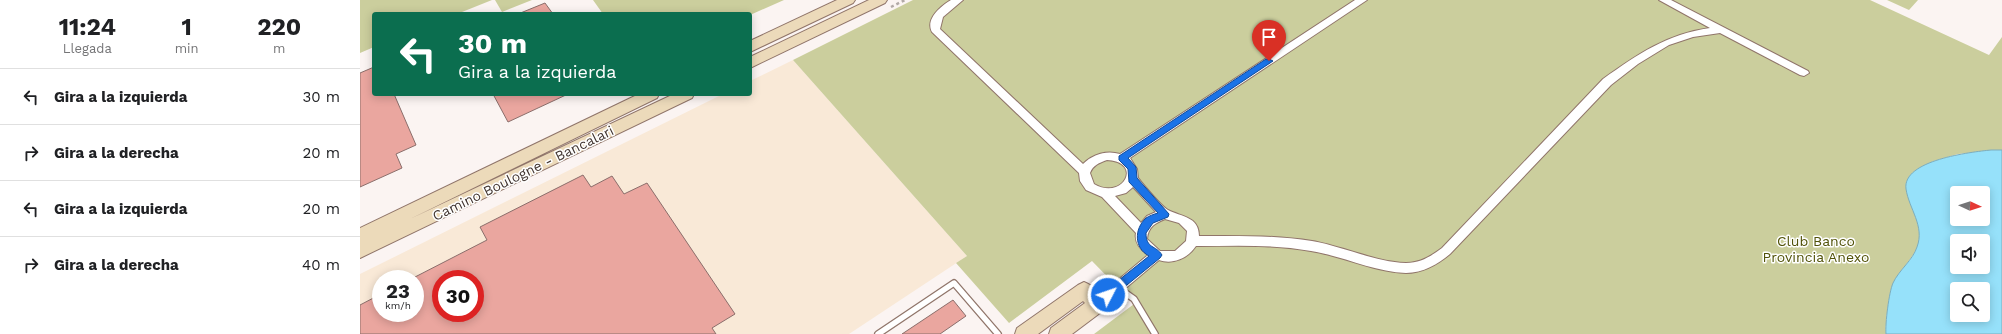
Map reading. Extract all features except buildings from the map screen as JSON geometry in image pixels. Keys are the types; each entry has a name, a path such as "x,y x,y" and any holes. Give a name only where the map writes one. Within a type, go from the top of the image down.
{"main road":[{"path":"752,46 848,0"},
{"path":"752,62 880,0"},
{"name":"Camino Boulogne - Bancalari","path":"360,236 648,96"},
{"name":"Camino Boulogne - Bancalari","path":"360,251 682,96"},
{"path":"1024,334 1084,290 1098,304 1058,334"}],"street":[{"path":"958,0 939,14 936,21 935,30 1084,171 1086,183 1091,189 1106,194 1142,232"},
{"path":"1122,158 1362,0"},
{"path":"1664,0 1804,73"},
{"path":"1192,241 1277,241 1313,246 1391,266 1420,266 1433,261 1446,251 1607,82 1634,62 1666,43 1692,34 1721,30"},
{"path":"1084,171 1093,161 1100,157 1115,156 1122,158 1132,167 1132,179 1122,190 1106,194"},
{"path":"1132,179 1165,214"},
{"path":"1165,214 1181,217 1187,222 1193,234 1192,241 1189,248 1182,253 1166,257 1149,251 1144,246 1141,239 1142,232 1150,220 1165,214"},
{"path":"1098,304 1157,255"}],"lane":[{"path":"878,334 954,283 998,334"},
{"path":"1117,287 1134,299 1155,334"}],"shaded area":[{"path":"793,60 967,256 849,334 360,334 360,274 719,96 752,96 752,80"}],"green space":[{"path":"360,0 492,0 462,12 372,12 372,48 360,53"},
{"path":"495,0 532,0 502,12"},
{"path":"593,0 784,0 752,14 752,12 602,12"},
{"name":"Club Banco Provincia Anexo","path":"913,0 1870,0 1989,55 2002,37 2002,150 1958,154 1934,161 1906,188 1919,226 1920,238 1916,250 1900,272 1892,287 1886,323 1886,334 1094,334 1134,304 1092,261 1009,323 956,263 967,256 793,60"},
{"path":"1887,0 1918,0 1909,10"}],"water":[{"path":"2002,150 2002,334 1886,334 1890,293 1893,283 1915,252 1919,239 1918,225 1906,189 1908,179 1915,171 1926,164 1940,159 1969,153"}],"route":[{"path":"1108,295 1157,255 1149,251 1144,246 1141,239 1142,232 1145,225 1150,220 1165,214 1132,179 1132,167 1122,158 1269,61"}]}
